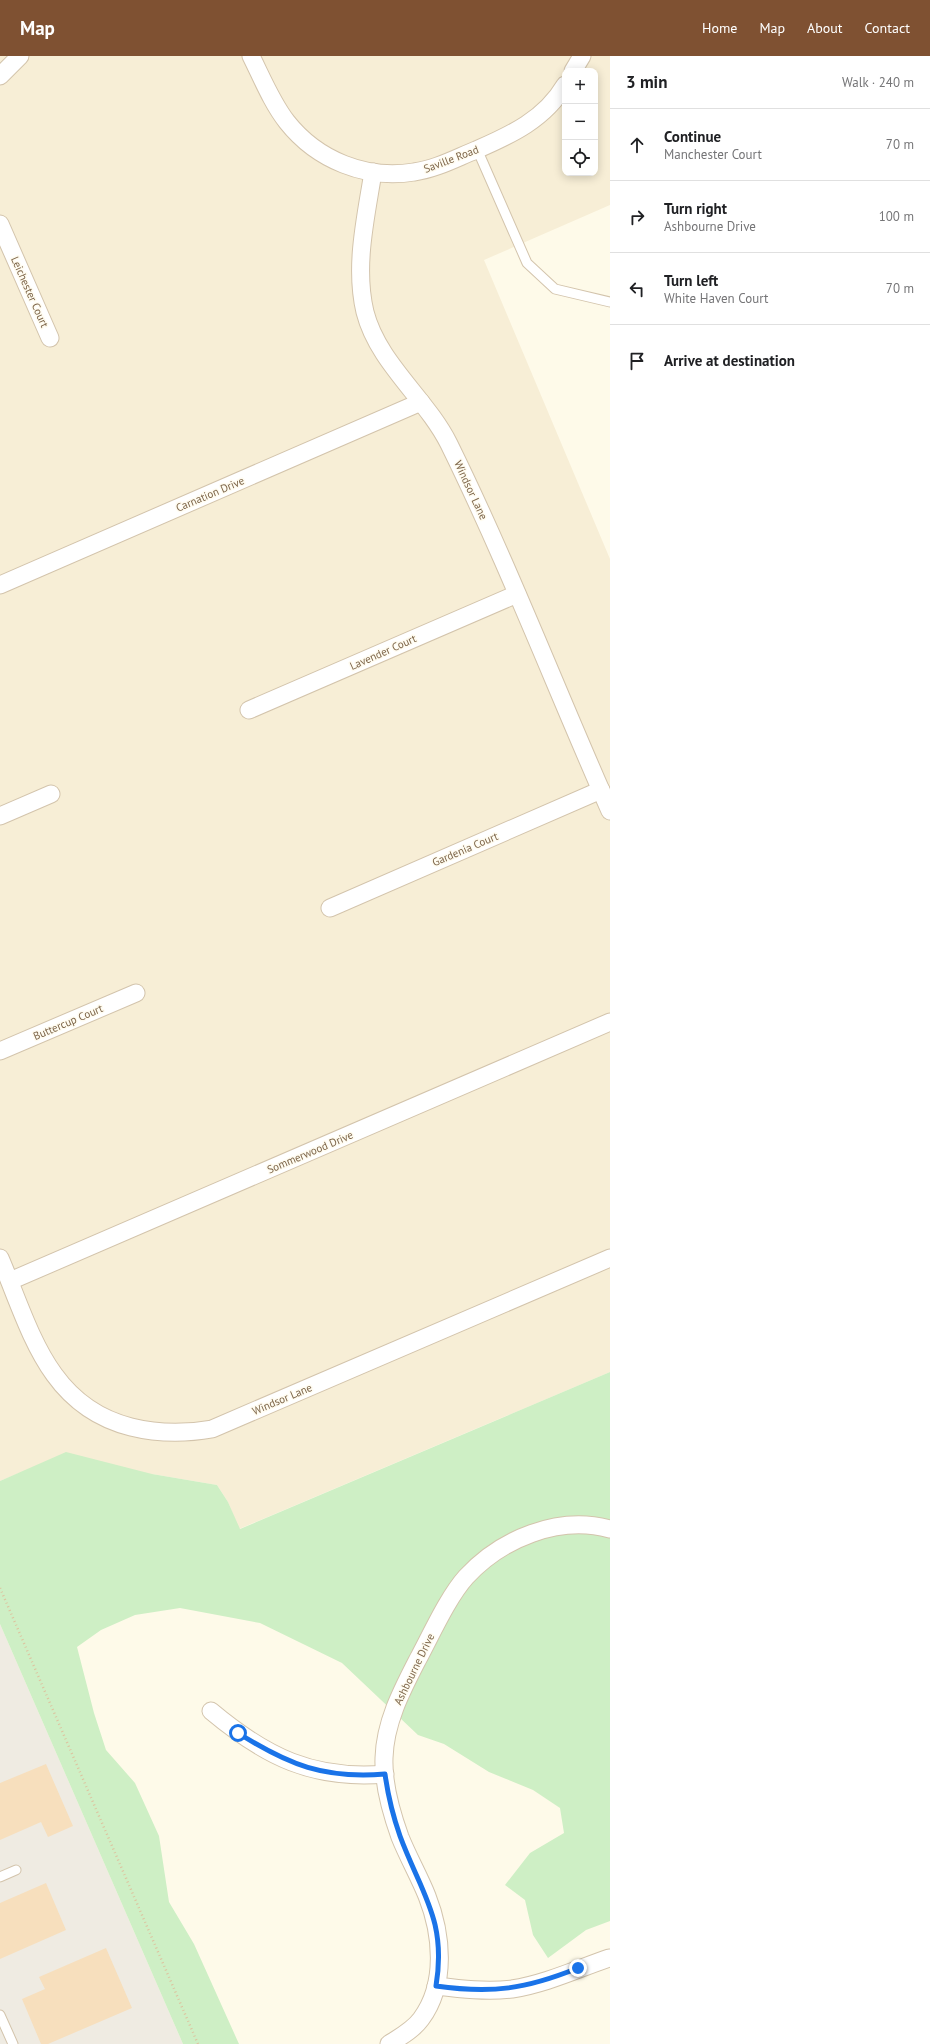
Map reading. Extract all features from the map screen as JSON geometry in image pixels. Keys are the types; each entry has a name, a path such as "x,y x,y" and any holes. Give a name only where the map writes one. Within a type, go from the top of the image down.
{"street":[{"path":"0,76 20,56"},
{"name":"Saville Road","path":"251,56 286,121 299,137 332,161 373,172 387,174 414,172 436,167 520,130 550,105 562,89"},
{"path":"575,68 582,56"},
{"name":"Windsor Lane","path":"373,172 362,240 361,282 365,310 369,323 382,349 448,442 517,594 610,811"},
{"name":"Leichester Court","path":"0,224 50,338"},
{"name":"Carnation Drive","path":"0,585 421,402"},
{"name":"Lavender Court","path":"249,710 517,594"},
{"name":"Gardenia Court","path":"330,908 601,790"},
{"path":"0,816 51,794"},
{"name":"Buttercup Court","path":"0,1051 136,993"},
{"name":"Sommerwood Drive","path":"10,1281 610,1022"},
{"name":"Windsor Lane","path":"0,1258 38,1350 51,1372 65,1389 81,1404 99,1416 119,1424 150,1432 178,1434 212,1429 610,1258"},
{"name":"Ashbourne Drive","path":"389,2044 406,2033 420,2020 429,2004 436,1986 439,1947 433,1914 394,1818 385,1774 384,1758 387,1737 394,1710 430,1636 466,1577 495,1551 530,1534 566,1526 586,1525 610,1529"},
{"path":"211,1711 238,1733 271,1754 297,1764 341,1775 360,1776 385,1774"},
{"path":"436,1986 463,1989 512,1989 554,1978 608,1958"}],"lane":[{"path":"477,149 527,263 555,289 610,302"},
{"path":"0,1877 16,1870"},
{"path":"0,2015 13,2044"}],"path":[{"path":"0,1588 198,2044"}],"shaded area":[{"path":"0,56 610,56 610,205 484,260 610,559 610,1372 239,1529 228,1502 217,1485 152,1474 19,1473 0,1481"},
{"path":"0,1624 183,2044 0,2044"}],"green space":[{"path":"610,1372 610,1921 586,1930 548,1958 533,1935 525,1900 505,1885 530,1853 564,1833 560,1808 533,1790 489,1772 444,1744 418,1735 342,1663 260,1623 180,1608 135,1615 101,1630 77,1647 94,1713 106,1750 135,1783 159,1836 169,1902 194,1944 239,2044 183,2044 0,1624 0,1481 66,1452 152,1474 217,1485 228,1502 240,1529"}],"building":[{"path":"46,1764 73,1826 48,1837 41,1822 0,1840 0,1783"},
{"path":"46,1883 66,1930 0,1959 0,1903"},
{"path":"106,1948 132,2008 48,2044 41,2044 22,1999 45,1989 39,1977"}],"route":[{"path":"238,1733 271,1754 324,1772 360,1776 385,1774 394,1818 401,1838 427,1895 433,1914 439,1947 439,1969 436,1986 463,1989 512,1989 554,1978 578,1968"}]}
